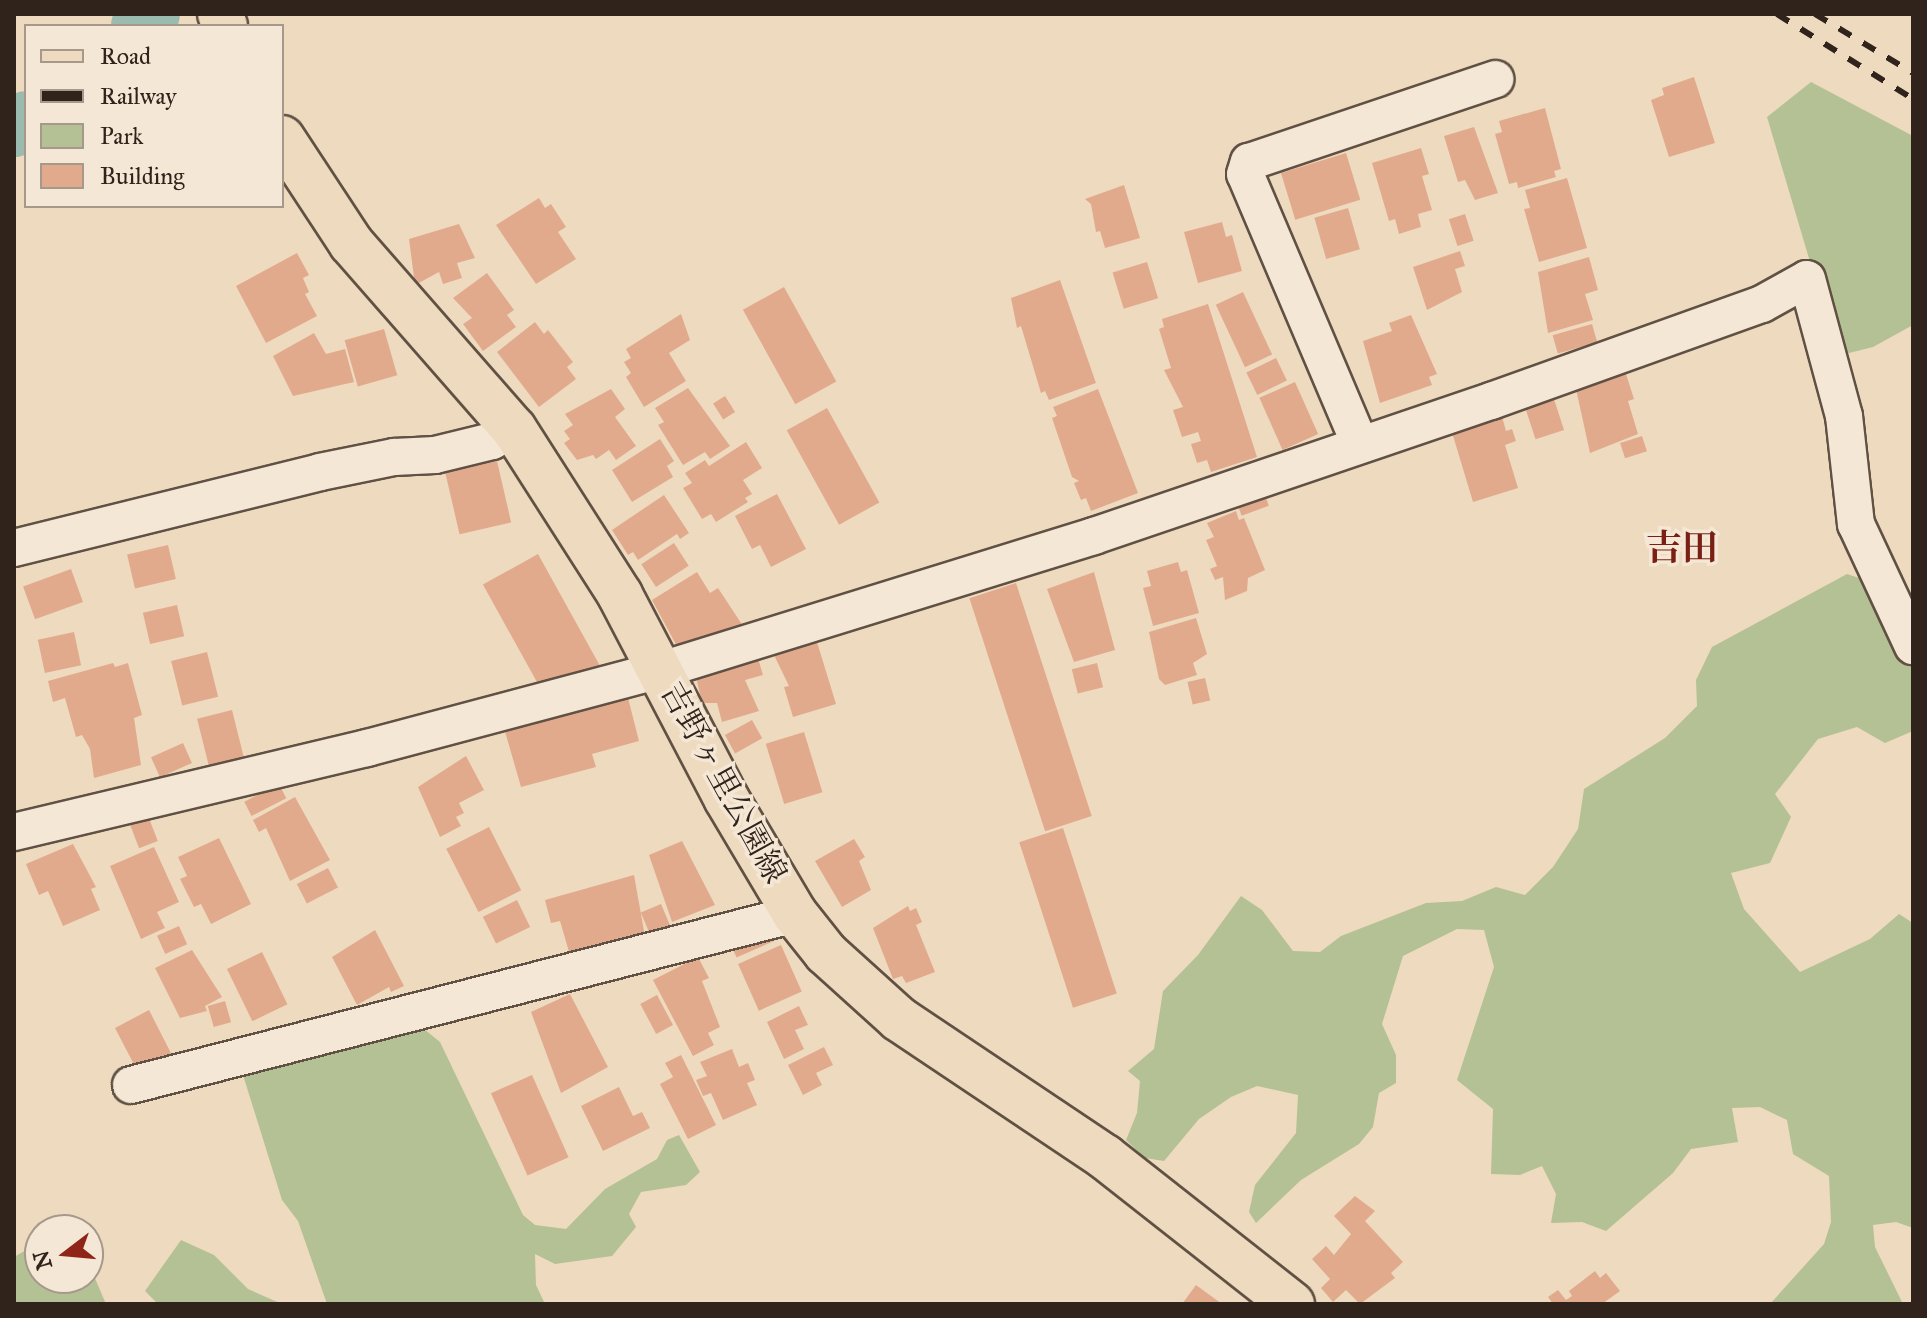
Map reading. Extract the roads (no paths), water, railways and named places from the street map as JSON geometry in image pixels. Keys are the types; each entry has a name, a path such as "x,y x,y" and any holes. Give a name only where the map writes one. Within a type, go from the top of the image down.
{"main road":[{"name":"吉野ヶ里公園線","path":"284,141 351,243 514,429 620,595 726,798 795,914 866,994 1105,1157 1292,1304"}],"street":[{"path":"1359,442 1245,174 1249,162 1495,79"},
{"path":"14,832 367,748 661,670 1094,536 1359,442 1626,354 1762,304 1807,279 1844,416 1856,524 1913,646"},
{"path":"14,548 320,472 394,457 435,455 492,441 514,429"},
{"path":"131,1085 795,914"}],"waterway":[{"path":"142,24 151,14"},
{"path":"14,128 24,121"}],"railway":[{"path":"1777,14 1913,99"},
{"path":"1815,14 1913,73"}],"district":[{"name":"吉田","path":"1682,549"}]}
